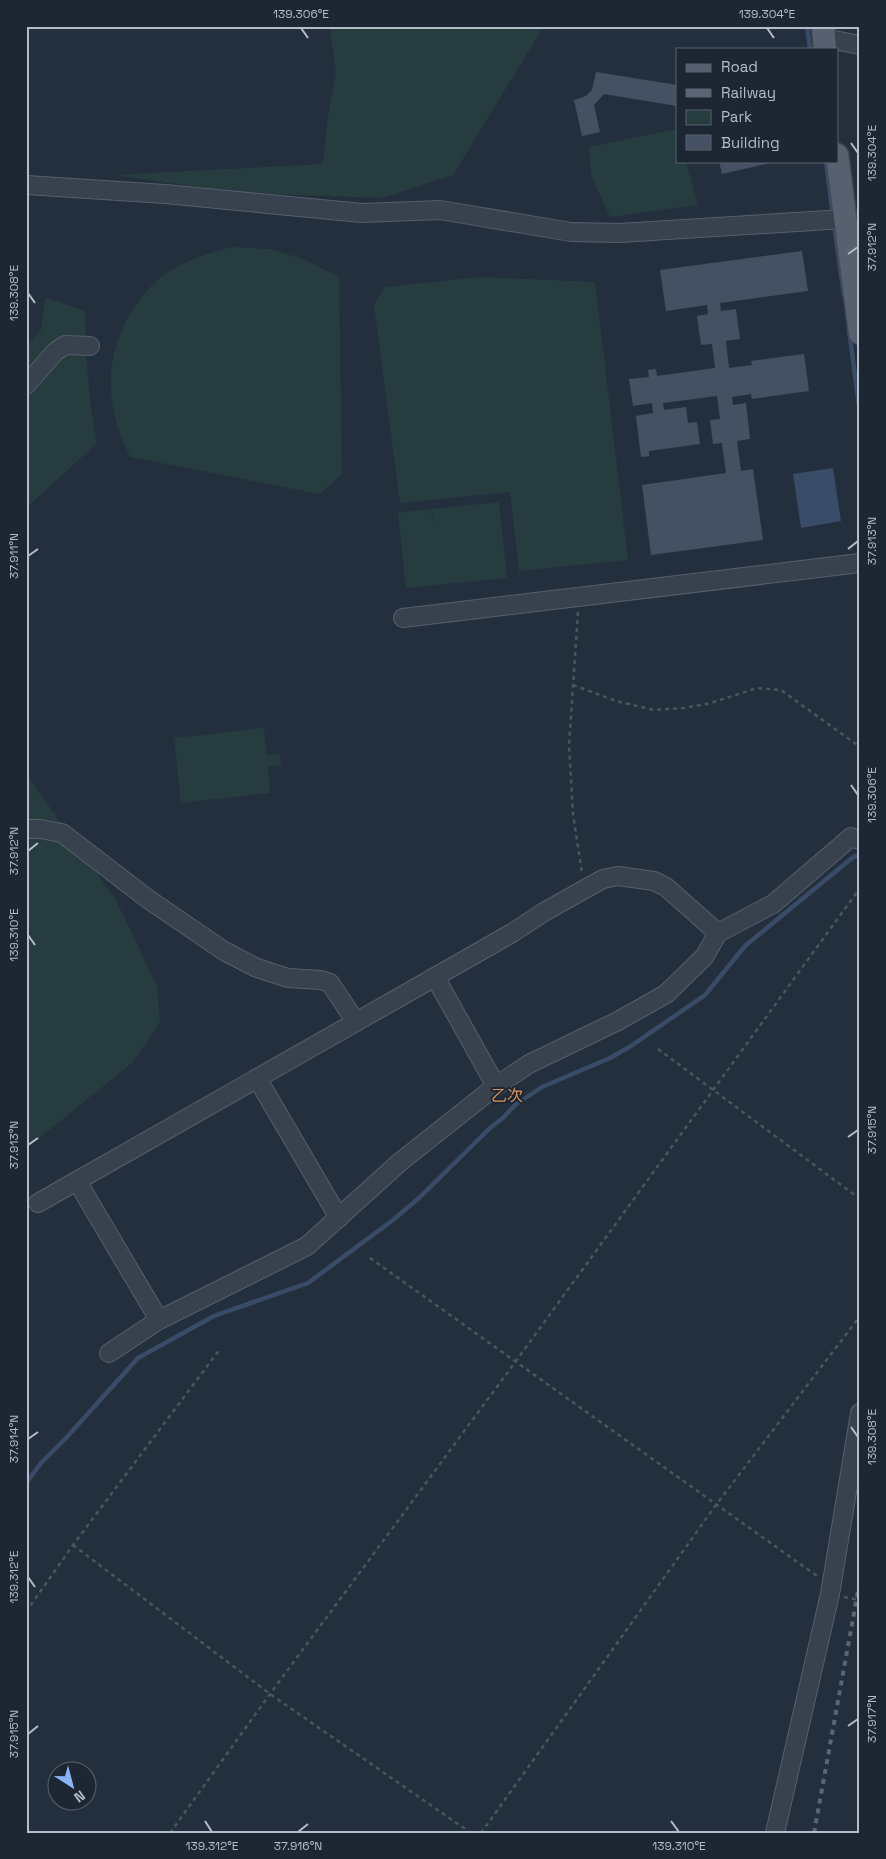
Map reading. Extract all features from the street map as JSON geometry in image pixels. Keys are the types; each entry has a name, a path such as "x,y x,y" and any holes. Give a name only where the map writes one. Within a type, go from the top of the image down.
{"main road":[{"path":"838,162 860,333"}],"street":[{"path":"824,38 860,45"},
{"path":"26,185 165,194 362,213 440,210 571,232 620,233 844,219"},
{"path":"26,385 55,352 65,345 90,346"},
{"path":"403,618 860,563"},
{"path":"26,829 40,829 62,833 156,904 224,951 257,968 288,978 321,980 330,983 356,1022"},
{"path":"109,1353 159,1320 307,1246 400,1162 496,1086 529,1064 618,1021 666,994 704,957 718,933 773,904 851,837 860,840"},
{"path":"38,1203 435,977 602,879 618,876 654,882 666,887 718,933"},
{"path":"435,977 496,1086"},
{"path":"257,1078 339,1218"},
{"path":"77,1182 159,1320"},
{"path":"775,1833 830,1594 860,1413"}],"path":[{"path":"579,596 569,745 573,814 584,889"},
{"path":"573,685 616,701 654,710 684,708 711,703 758,688 781,690 860,747"},
{"path":"170,1833 860,888"},
{"path":"658,1050 860,1199"},
{"path":"370,1258 830,1586"},
{"path":"481,1833 716,1506 860,1316"},
{"path":"26,1612 73,1545 220,1349"},
{"path":"73,1545 270,1694 471,1833"}],"green space":[{"path":"330,26 544,26 453,175 383,198 241,193 113,175 323,164 327,122 336,73"},
{"path":"676,129 676,162 686,162 698,205 610,217 591,175 589,147"},
{"path":"232,247 270,249 304,259 339,277 342,474 320,494 130,457 119,430 111,392 112,364 119,337 132,311 148,289 168,272 191,260"},
{"path":"481,277 595,282 628,560 519,571 510,492 400,503 374,305 384,287"},
{"path":"45,297 85,311 91,411 97,443 26,508 26,345 41,330"},
{"path":"499,502 507,578 406,588 398,513 431,509 433,525 432,509"},
{"path":"264,728 267,755 280,754 281,765 268,767 270,793 181,803 174,738"},
{"path":"26,774 116,900 157,986 160,1023 132,1063 26,1149"}],"water":[{"path":"833,468 841,521 801,528 793,474"}],"building":[{"path":"596,72 676,85 676,106 604,94 594,105 600,132 582,136 574,100 586,96 592,90"},
{"path":"719,162 775,162 722,174"},
{"path":"802,251 808,291 720,303 721,311 736,309 740,339 726,341 729,368 752,365 751,361 804,354 809,391 752,399 751,394 732,397 733,405 746,403 750,439 737,441 741,471 753,469 763,540 651,555 642,485 726,473 722,443 713,444 710,420 720,419 717,396 663,403 664,410 686,407 688,423 697,422 700,444 649,451 649,456 641,457 636,416 653,413 652,403 633,406 629,379 649,377 648,370 656,369 657,376 715,368 712,344 701,345 697,316 708,314 707,305 666,311 660,270"}],"waterway":[{"path":"807,26 810,48"},
{"path":"826,162 833,216"},
{"path":"834,224 844,295"},
{"path":"849,330 860,413"},
{"path":"26,1483 41,1463 138,1358 214,1316 308,1283 393,1220 420,1197 515,1105 542,1087 610,1058 631,1046 705,995 745,946 852,858 860,854"}],"railway":[{"path":"814,1833 860,1580"}],"district":[{"name":"乙次","path":"507,1095"}]}
